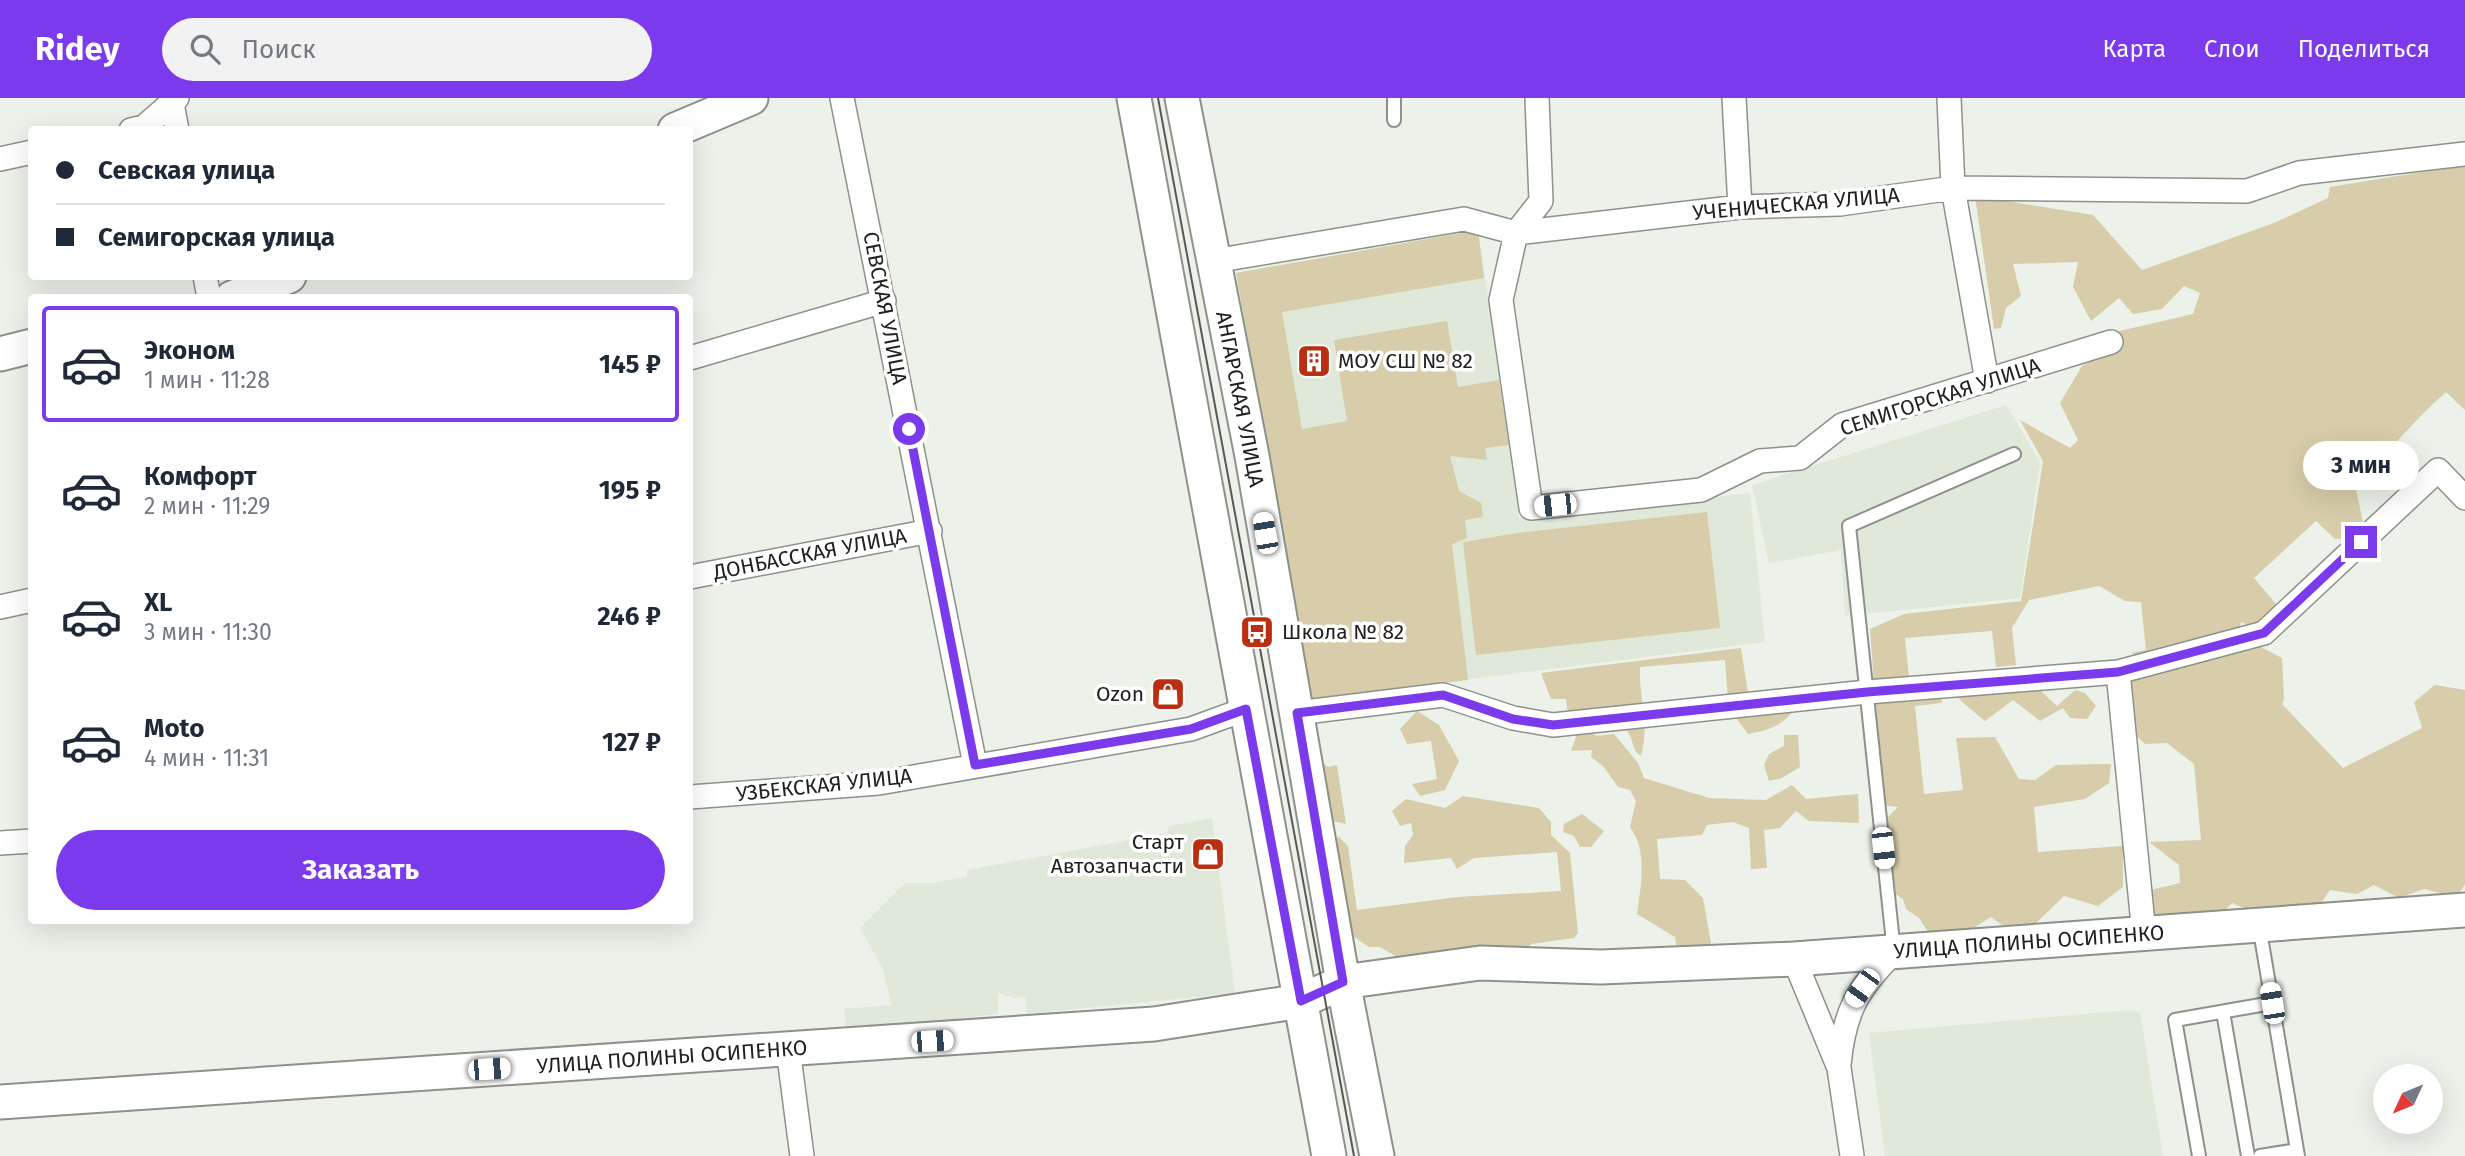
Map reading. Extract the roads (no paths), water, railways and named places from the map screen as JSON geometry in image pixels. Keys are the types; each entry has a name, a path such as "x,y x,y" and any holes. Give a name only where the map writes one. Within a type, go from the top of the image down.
{"main road":[{"path":"685,126 751,98"},
{"path":"1134,98 1329,1156"},
{"name":"АНГАРСКАЯ УЛИЦА","path":"1182,98 1377,1156"},
{"path":"242,294 279,280"},
{"path":"0,354 28,347"},
{"name":"УЛИЦА ПОЛИНЫ ОСИПЕНКО","path":"0,1102 1154,1024 1301,1001 1343,982 1480,963 1601,967 1794,960 2465,909"}],"street":[{"name":"СЕВСКАЯ УЛИЦА","path":"842,98 975,765"},
{"path":"1516,233 1541,201 1537,98"},
{"path":"1734,98 1740,207"},
{"path":"1949,98 1953,188 1987,381"},
{"path":"145,126 173,100"},
{"path":"173,100 176,126"},
{"path":"0,159 28,153"},
{"name":"УЧЕНИЧЕСКАЯ УЛИЦА","path":"1214,261 1464,219 1516,233 1740,207 1840,204 1953,188 2247,191 2299,173 2465,155"},
{"name":"СЕМИГОРСКАЯ УЛИЦА","path":"1516,233 1501,300 1531,508 1701,490 1760,461 1800,458 1842,425 2111,342"},
{"path":"693,357 884,301"},
{"path":"1297,713 1443,695 1513,719 1553,725 1867,692 2118,672 2264,633 2438,470 2465,498"},
{"name":"ДОНБАССКАЯ УЛИЦА","path":"693,576 930,531"},
{"path":"0,607 28,601"},
{"path":"2118,672 2144,934"},
{"name":"УЗБЕКСКАЯ УЛИЦА","path":"693,797 879,783 1191,729 1246,709"},
{"path":"0,843 28,841"},
{"path":"1852,1156 1839,1068 1842,1034 1852,1001 1871,975 1894,952"},
{"path":"1794,960 1839,1068"},
{"path":"788,1049 802,1156"}],"lane":[{"path":"1394,98 1394,120"},
{"path":"1894,952 1849,526 2014,454"},
{"path":"2259,925 2297,1153 2260,1156"},
{"path":"2199,1156 2175,1020 2272,1003"},
{"path":"2223,1012 2248,1156"}],"tram line":[{"path":"1158,98 1354,1156"}],"place":[{"name":"МОУ СШ № 82","path":"1314,361"},
{"name":"Школа № 82","path":"1257,632"},
{"name":"Ozon","path":"1168,694"},
{"name":"Старт Автозапчасти","path":"1208,854"}]}
